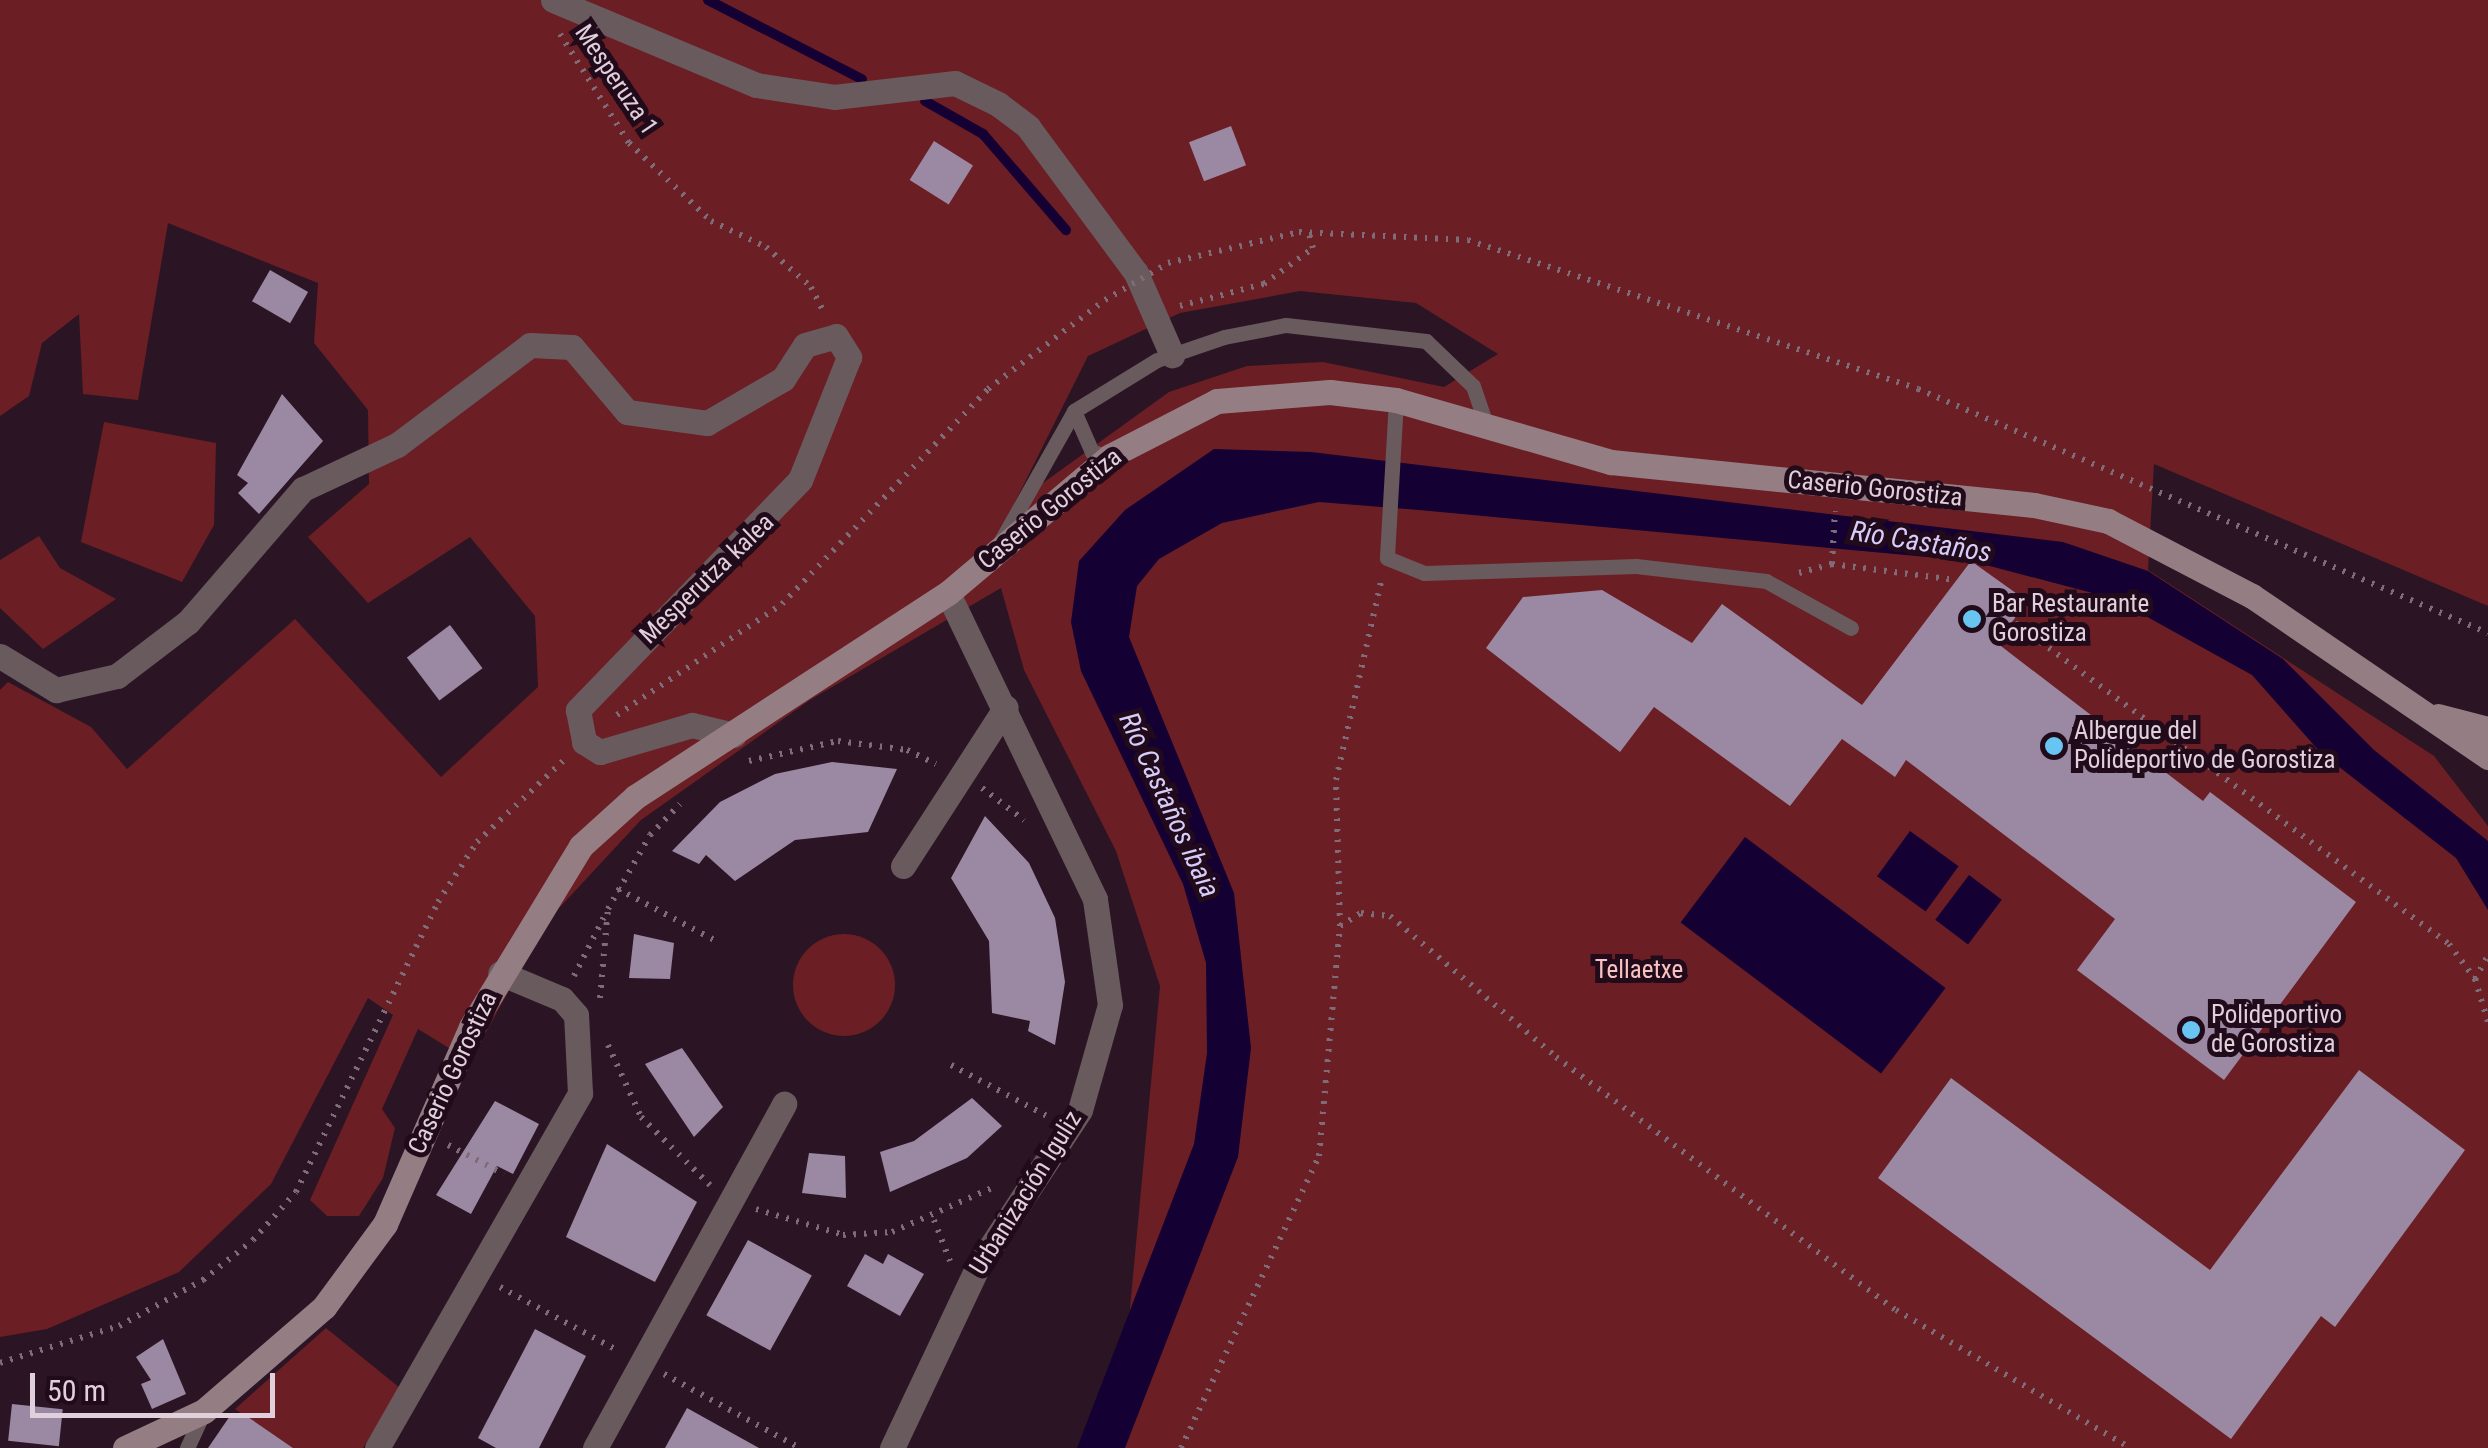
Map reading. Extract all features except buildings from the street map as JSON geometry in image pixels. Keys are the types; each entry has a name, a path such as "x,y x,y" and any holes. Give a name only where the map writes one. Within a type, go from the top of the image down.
{"street":[{"path":"551,7 756,85 834,96 955,83 998,104 1060,168 1157,311 1172,354"},
{"path":"0,656 56,690 117,676 188,622 303,489 397,446 530,344 572,346 627,412 706,423 784,379 805,345 836,336"},
{"name":"Mesperutza kalea","path":"734,735 692,725 600,752 584,742 578,710 800,480 850,357 836,336"},
{"name":"Caserio Gorostiza","path":"124,1448 204,1411 324,1307 385,1224 500,972 581,846 635,797 948,593 1110,456 1174,417 1256,393 1396,400 1488,430 1611,462 2034,504 2108,521 2186,556 2488,757"},
{"name":"Urbanización Iguliz","path":"892,1448 978,1266 1080,1110 1106,1041 1108,948 1095,899 948,593"},
{"path":"904,866 955,774 1006,707"},
{"name":"Caserio Gorostiza","path":"2424,712 2488,729"},
{"path":"2453,735 2488,776"},
{"path":"377,1448 530,1188 584,1078 582,1030 562,999 500,972"},
{"path":"595,1448 784,1104"}],"lane":[{"path":"994,554 1074,411 1172,354 1286,325 1426,341 1473,386 1488,430"},
{"path":"1396,400 1396,452 1386,558 1424,572 1636,566 1766,581 1851,628"},
{"path":"1074,411 1092,452 1110,456"},
{"path":"187,1448 204,1411"}],"path":[{"name":"Mesperuza 1","path":"551,7 629,143 711,222 766,247 811,286 836,336"},
{"path":"1157,311 1264,284 1314,248 1309,232"},
{"path":"1105,300 1168,263 1309,232 1468,240 1918,389 2488,633"},
{"path":"1832,564 1835,509"},
{"path":"1181,1448 1318,1156 1340,926 1336,780 1386,558"},
{"path":"1766,581 1832,564 1956,580"},
{"path":"2014,623 2449,944 2476,980 2488,1022"},
{"path":"733,768 838,741 908,750 955,774 1038,834"},
{"path":"562,999 618,888 685,798"},
{"path":"618,888 718,942"},
{"path":"602,1007 608,909"},
{"path":"1340,926 1361,913 1390,916 1556,1056 1896,1310 2130,1448"},
{"path":"2476,980 2488,956"},
{"path":"606,1038 622,1084 667,1151 731,1196 843,1235 892,1232 1003,1180"},
{"path":"951,1065 1057,1122 1048,1135"},
{"path":"425,1132 530,1188"}],"green space":[{"name":"Tellaetxe","path":"0,0 2488,0 2488,606 2154,464 2148,570 2434,756 2488,826 2488,1448 1117,1448 1160,986 1116,851 1024,670 1001,588 810,700 641,820 548,920 470,1061 418,1029 382,1109 395,1128 383,1178 359,1216 327,1216 310,1200 393,1015 368,998 271,1184 179,1272 47,1329 0,1337 0,690 8,682 91,727 127,769 295,619 441,777 538,687 535,616 470,537 368,603 308,537 369,484 368,410 314,343 318,283 168,223 138,400 83,394 79,314 42,343 29,396 0,416","holes":["1300,291 1416,303 1498,354 1444,387 1323,362 1247,366 1169,392 1014,504 1088,356 1180,313"]},
{"path":"104,422 216,443 214,525 182,582 81,542"},
{"path":"39,536 60,568 116,599 43,649 0,608 0,560"},
{"path":"844,934 864,938 880,949 891,965 895,985 891,1005 880,1021 864,1032 844,1036 824,1032 808,1021 797,1005 793,985 797,965 808,949 824,938"},
{"path":"326,1328 400,1388 363,1448 293,1448 235,1409"}],"water":[{"path":"1214,449 1311,452 2063,542 2148,571 2283,659 2374,750 2488,841 2488,910 2456,858 2320,752 2252,675 2115,599 1971,561 1419,510 1319,502 1222,523 1159,559 1137,586 1129,637 1234,893 1251,1048 1238,1157 1125,1448 1077,1448 1194,1144 1207,1053 1206,963 1183,884 1081,671 1071,622 1079,561 1125,510"},
{"path":"1910,831 1959,866 1926,912 1877,876"},
{"path":"1745,837 1945,988 1881,1074 1681,922"},
{"path":"1969,875 2002,900 1968,944 1935,920"}],"waterway":[{"path":"708,0 862,79"},
{"path":"925,101 983,134 1066,230"}],"place":[{"name":"Bar Restaurante Gorostiza","path":"1972,619"},
{"name":"Albergue del Polideportivo de Gorostiza","path":"2054,746"},
{"name":"Polideportivo de Gorostiza","path":"2191,1030"}],"water label":[{"name":"Río Castaños","path":"1921,542"},
{"name":"Río Castaños ibaia","path":"1169,805"}]}
